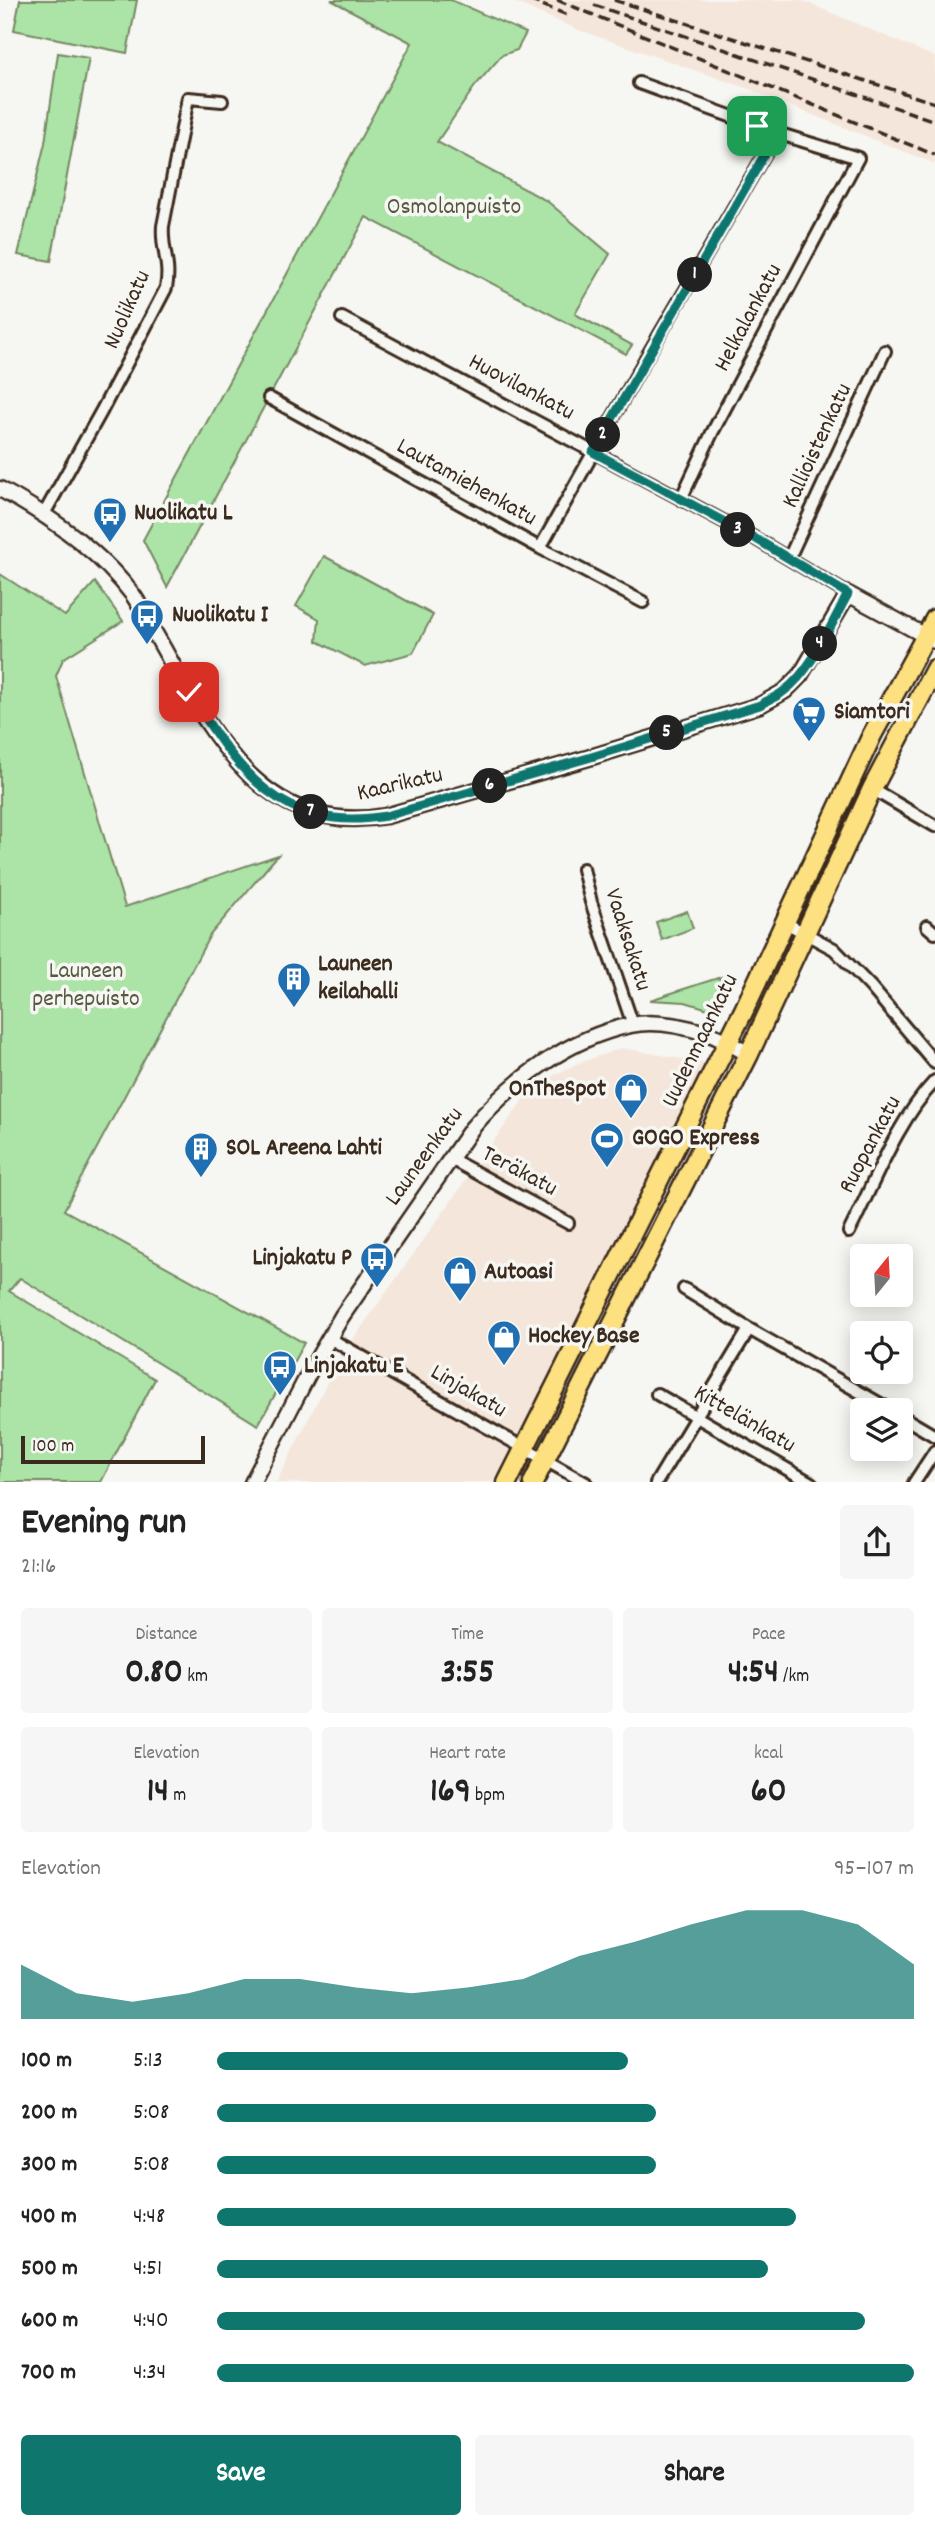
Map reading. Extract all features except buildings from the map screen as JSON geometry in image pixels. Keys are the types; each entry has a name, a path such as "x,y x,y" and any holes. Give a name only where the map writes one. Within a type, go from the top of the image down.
{"main road":[{"name":"Uudenmaankatu","path":"507,1482 728,1042 786,923 872,734 931,638 935,619"},
{"name":"Uudenmaankatu","path":"533,1482 749,1054 872,789 935,669"}],"street":[{"path":"540,548 777,133 639,83"},
{"name":"Nuolikatu","path":"44,514 60,489 166,288 169,272 162,242 163,226 188,98 222,101"},
{"name":"Helkalankatu","path":"681,499 712,433 858,158 777,133"},
{"name":"Huovilankatu","path":"342,318 681,499 931,638"},
{"name":"Kallioistenkatu","path":"789,558 885,351"},
{"name":"Lautamiehenkatu","path":"269,398 643,602"},
{"name":"Kaarikatu","path":"0,489 44,514 106,564 134,596 221,744 250,777 268,793 285,802 317,814 351,820 386,816 760,705 785,691 800,676 848,594"},
{"path":"872,789 935,826"},
{"name":"Vaaksakatu","path":"583,869 591,902 633,1024"},
{"path":"786,923 834,949 930,1051 935,1063"},
{"name":"Launeenkatu","path":"252,1482 329,1338 451,1158 491,1105 515,1084 575,1045 633,1024 689,1028 708,1033 749,1054"},
{"name":"Ruopankatu","path":"849,1232 904,1124 919,1099 935,1081"},
{"name":"Teräkatu","path":"451,1158 568,1223"},
{"path":"684,1289 870,1398"},
{"path":"656,1482 749,1329"},
{"name":"Linjakatu","path":"329,1338 586,1482"},
{"name":"Kittelänkatu","path":"657,1394 811,1482"},
{"path":"913,1423 935,1436"},
{"path":"914,1482 935,1451"}],"shaded area":[{"path":"510,0 801,0 935,57 935,164 746,88 576,29"},
{"path":"622,1048 706,1063 540,1406 498,1482 277,1482 339,1359 533,1086 576,1064"}],"green space":[{"path":"20,0 137,0 127,53 14,30"},
{"name":"Osmolanpuisto","path":"331,0 451,0 526,33 517,50 502,55 475,86 437,142 547,201 610,254 575,314 632,345 626,354 366,217 167,587 143,540 412,43"},
{"path":"58,53 89,58 51,261 18,255 45,143"},
{"path":"324,556 433,615 413,653 365,666 317,641 319,619 296,606"},
{"name":"Launeen perhepuisto","path":"0,574 65,616 95,582 123,621 63,659 56,676 125,907 278,855 210,935 64,1210 304,1343 258,1425 20,1278 9,1291 155,1379 101,1482 0,1482"},
{"path":"687,911 693,928 662,940 656,922"},
{"path":"721,977 712,1010 685,1002 650,1000"}],"railway":[{"path":"529,0 570,16"},
{"path":"557,0 935,155"},
{"path":"614,0 935,103"},
{"path":"594,5 935,121"}],"place":[{"name":"Nuolikatu L","path":"110,544"},
{"name":"Nuolikatu I","path":"147,646"},
{"name":"Siamtori","path":"809,743"},
{"name":"Launeen keilahalli","path":"294,1009"},
{"name":"OnTheSpot","path":"631,1120"},
{"name":"GOGO Express","path":"607,1169"},
{"name":"SOL Areena Lahti","path":"201,1179"},
{"name":"Linjakatu P","path":"377,1289"},
{"name":"Autoasi","path":"460,1303"},
{"name":"Hockey Base","path":"504,1367"},
{"name":"Linjakatu E","path":"280,1397"}],"route":[{"path":"189,692 221,744 268,793 301,809 351,820 386,816 588,758 760,705 785,691 800,676 818,649 848,594 751,536 593,452 777,133 757,126"}]}
